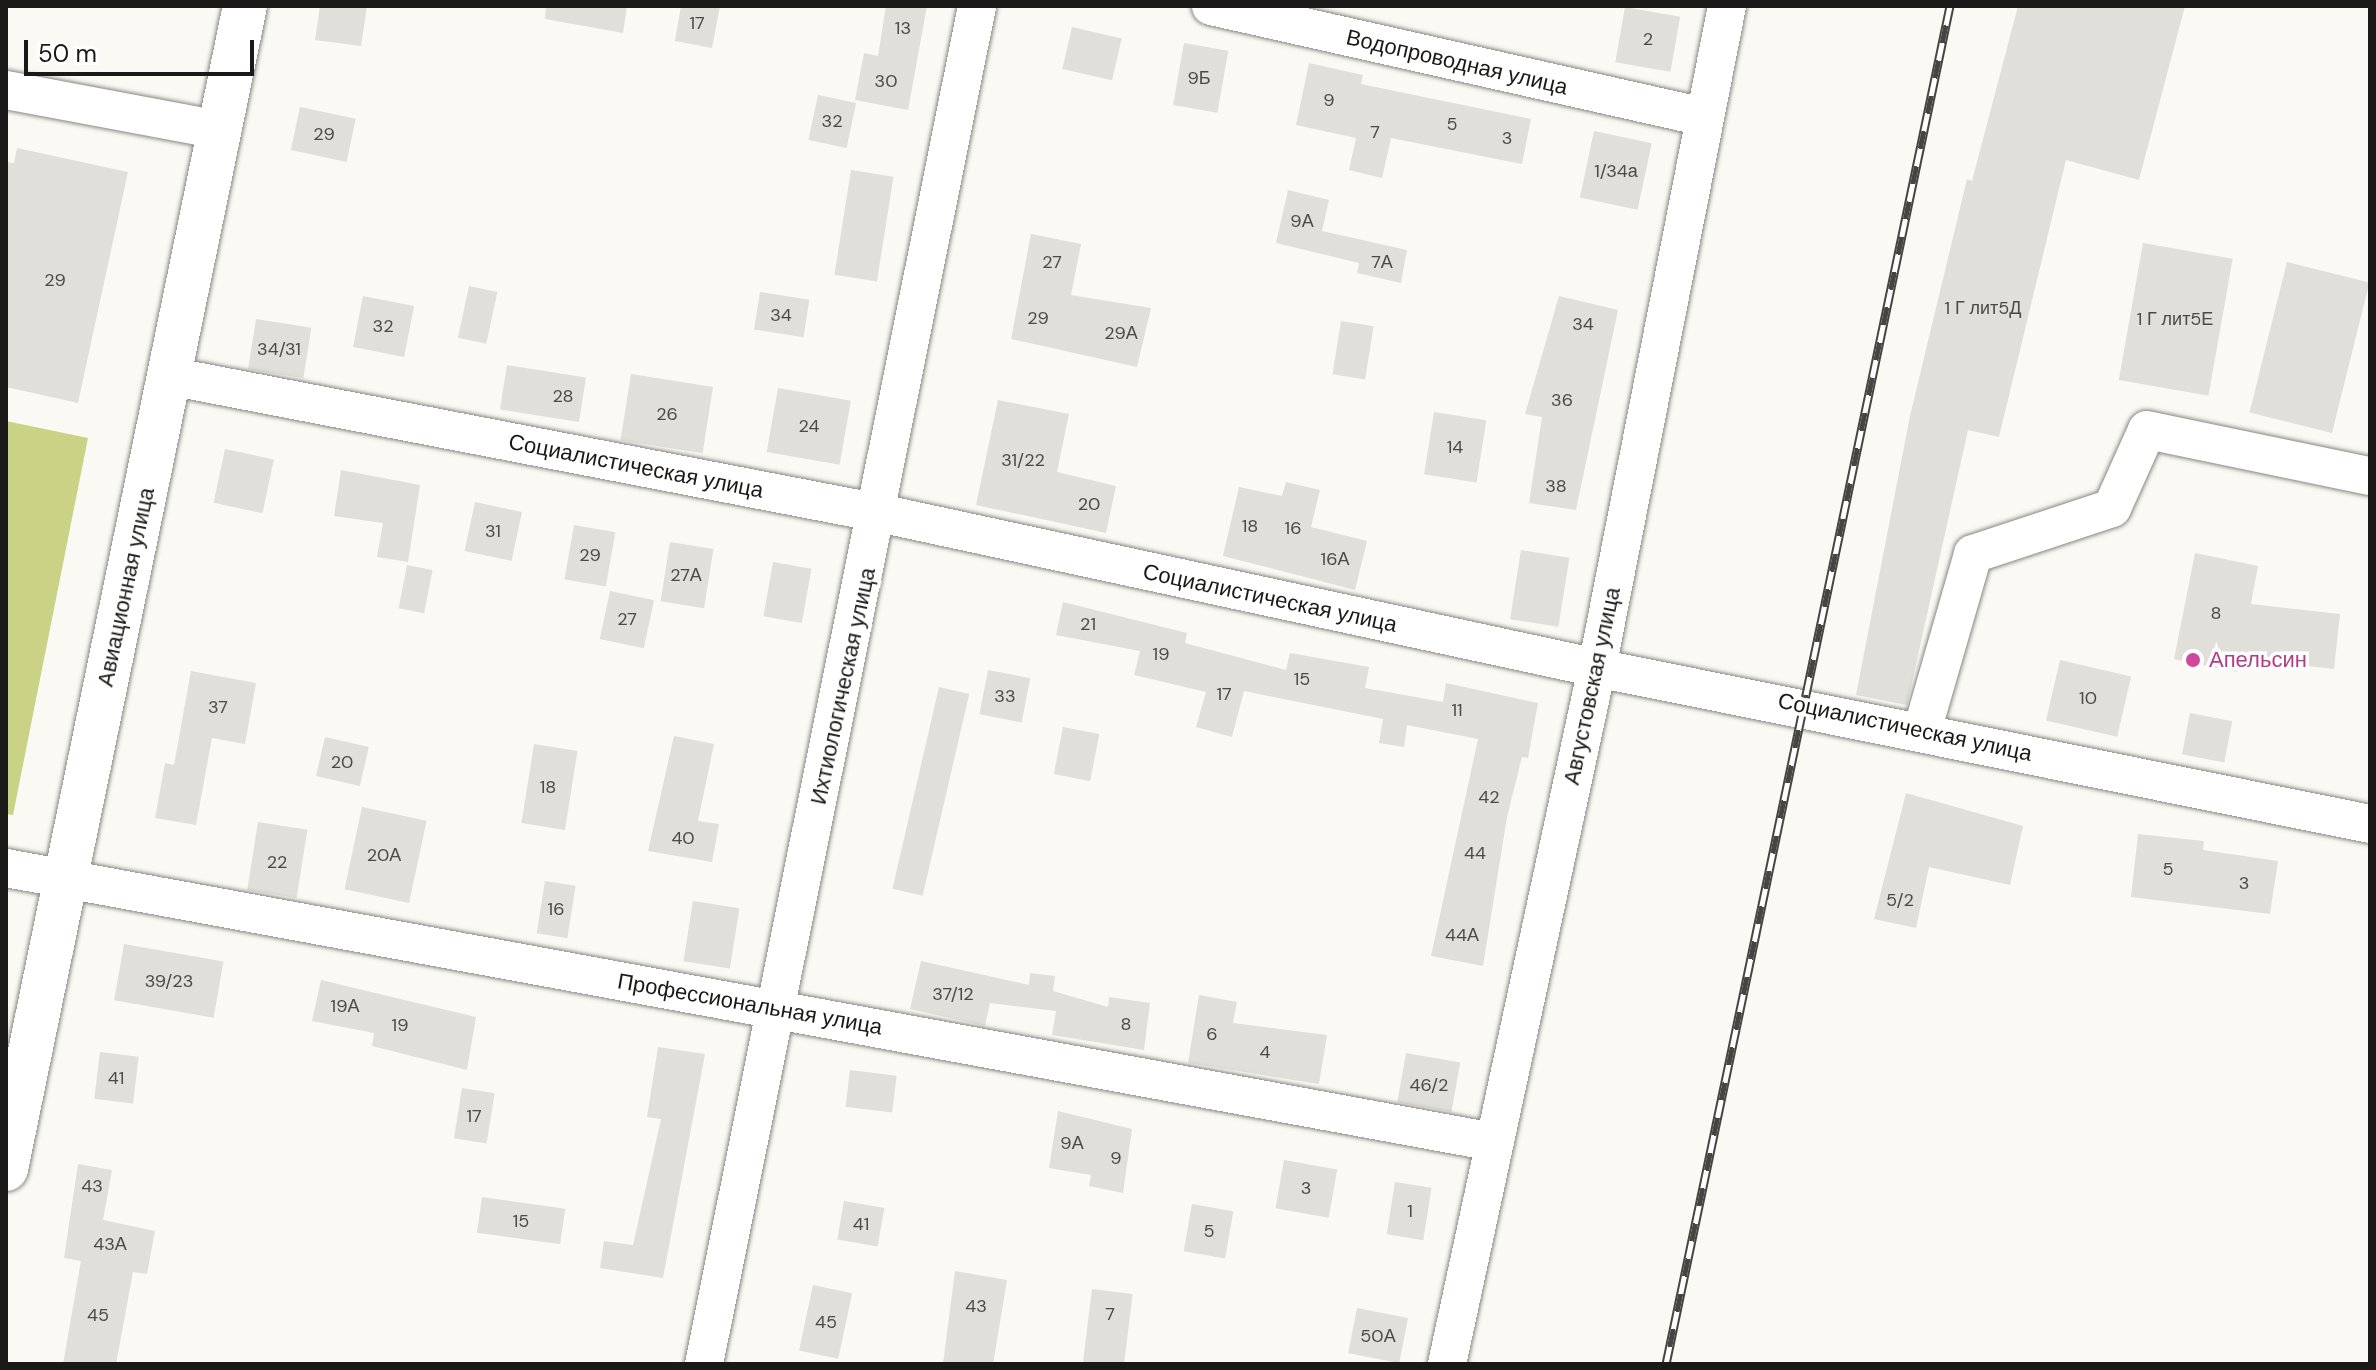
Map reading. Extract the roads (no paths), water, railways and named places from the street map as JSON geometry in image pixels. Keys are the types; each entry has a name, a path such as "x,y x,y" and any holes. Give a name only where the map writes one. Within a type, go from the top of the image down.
{"main road":[{"name":"Авиационная улица","path":"6,1169 245,6"}],"street":[{"name":"Ихтиологическая улица","path":"704,1364 879,513 977,6"},
{"name":"Водопроводная улица","path":"1211,6 1704,117"},
{"name":"Августовская улица","path":"1447,1364 1597,668 1727,6"},
{"path":"6,90 220,130"},
{"name":"Социалистическая улица","path":"169,376 879,513 1597,668 1922,731 2370,824"},
{"path":"1922,731 1973,554 2112,508 2147,430 2370,476"},
{"name":"Профессиональная улица","path":"6,868 1493,1142"}],"railway":[{"path":"1666,1364 1950,6"}],"place":[{"name":"Апельсин","path":"2193,660"}]}
